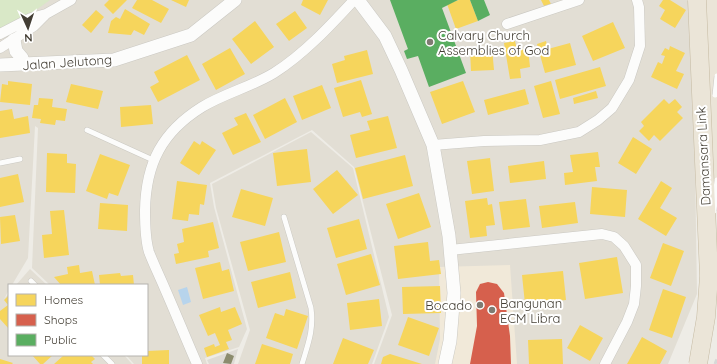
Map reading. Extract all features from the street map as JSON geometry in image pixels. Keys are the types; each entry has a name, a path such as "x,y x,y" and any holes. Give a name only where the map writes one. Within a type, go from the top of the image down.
{"highway":[{"name":"Damansara Link","path":"697,0 714,270 698,364"},
{"name":"Damansara Link","path":"693,364 699,352 711,307 714,270 712,142 705,0"},
{"path":"713,0 716,28 716,83"}],"street":[{"path":"0,34 31,18 46,14 71,0"},
{"name":"Jalan Jelutong","path":"0,66 114,60 191,35 235,0"},
{"path":"197,364 149,251 145,222 145,195 149,170 153,160 168,136 182,120 203,106 266,77 287,64 330,26 354,0"},
{"path":"358,0 385,36 433,145 449,236 454,293 450,341 445,364"},
{"path":"507,24 579,0"},
{"path":"433,145 484,141 540,140 579,132 598,120 612,108 629,80 640,46 639,7 637,0"},
{"path":"0,48 34,26 46,14"},
{"path":"14,40 16,51 22,58"},
{"name":"Jalan Jelutong","path":"0,58 114,53 134,54"},
{"path":"450,250 602,234 614,237 624,246 636,265 636,286 634,304 627,322 605,364"}],"lane":[{"path":"713,0 717,158"},
{"path":"87,130 153,160"},
{"path":"0,163 20,159"},
{"path":"714,217 717,180"},
{"path":"284,217 311,308 313,321 311,335 302,364"},
{"path":"713,224 714,270"},
{"path":"104,356 112,364"}],"shaded area":[{"path":"0,0 69,0 44,17 76,0 689,0 694,99 697,294 668,364 374,364 392,315 354,167 312,130 210,183 214,207 247,329 239,347 205,358 207,364 134,364 127,356 148,356 148,284 49,284 32,268 38,128 35,126 28,258 13,284 8,284 8,292 4,299 8,294 8,356 125,356 132,364 0,364"},
{"path":"311,132 353,168 389,317 372,364 238,364 250,330 216,208 212,184"},
{"path":"510,265 517,364 435,364 440,339 439,267"},
{"path":"30,269 46,284 17,284"},
{"path":"238,349 234,364 209,364 207,360"}],"green space":[{"path":"0,0 50,0 25,18 0,30"}],"water":[{"path":"187,287 191,302 183,305 178,290"}],"building: Homes":[{"path":"109,0 127,0 113,14 104,5"},
{"path":"137,0 152,0 169,9 161,23 132,8"},
{"path":"171,0 189,0 186,7"},
{"path":"303,0 328,0 320,15 301,5"},
{"path":"459,0 470,0 478,21 456,29 447,4"},
{"path":"541,0 549,0 551,4 544,6"},
{"path":"663,0 670,0 686,10 675,28 660,19 665,10 659,6"},
{"path":"125,9 150,24 144,35 134,30 131,35 108,33 111,21 116,17 120,19"},
{"path":"96,10 104,17 91,33 82,25"},
{"path":"295,11 307,28 289,41 276,24"},
{"path":"255,21 274,47 251,64 232,39"},
{"path":"613,22 625,48 593,61 582,36"},
{"path":"515,41 517,50 528,49 530,67 520,69 521,78 510,79 504,43"},
{"path":"546,41 548,49 570,43 576,65 545,73 537,44"},
{"path":"670,46 685,53 676,71 684,74 677,89 651,77 658,62 662,64 665,56 661,55 665,48 669,50"},
{"path":"230,48 245,74 216,90 202,64"},
{"path":"492,48 494,70 471,71 470,50"},
{"path":"367,50 373,74 337,83 332,64 345,60 344,56"},
{"path":"187,55 200,80 158,102 150,87 159,82 154,72"},
{"path":"600,67 606,86 560,99 555,80"},
{"path":"361,80 372,114 362,117 360,112 343,117 334,88"},
{"path":"8,81 32,84 30,105 0,102 2,84 8,85"},
{"path":"463,81 475,112 442,124 430,92"},
{"path":"551,81 560,114 543,118 534,86"},
{"path":"71,84 103,91 98,109 66,102"},
{"path":"322,85 331,108 302,120 293,96"},
{"path":"525,89 529,104 488,115 484,100"},
{"path":"596,91 598,98 574,104 573,98"},
{"path":"39,98 53,99 52,107 67,109 65,121 56,120 55,125 40,123 41,119 32,118 34,105 38,105"},
{"path":"285,98 297,122 265,139 253,115"},
{"path":"664,99 669,104 675,99 682,107 677,112 683,118 660,141 654,135 649,141 639,131 644,126 641,122"},
{"path":"151,105 153,124 121,127 120,107"},
{"path":"12,109 14,119 28,116 30,133 0,138 0,111"},
{"path":"246,113 261,142 233,155 222,133 238,125 234,118"},
{"path":"388,116 397,148 356,158 350,135 370,130 367,121"},
{"path":"633,137 652,149 636,174 618,163"},
{"path":"194,141 200,145 202,141 216,150 199,175 180,163"},
{"path":"307,149 311,182 277,186 273,153"},
{"path":"598,152 600,167 595,167 597,181 565,185 564,173 573,172 570,155"},
{"path":"47,153 67,154 67,163 76,164 75,193 46,192"},
{"path":"100,154 130,165 118,196 109,193 107,199 86,191"},
{"path":"405,155 413,186 363,199 355,168"},
{"path":"490,158 494,191 472,194 467,161"},
{"path":"544,161 546,179 510,183 508,166"},
{"path":"337,170 358,195 333,214 313,189"},
{"path":"18,174 24,202 0,207 0,178"},
{"path":"177,181 207,185 204,205 200,204 199,215 189,214 188,221 172,219"},
{"path":"661,181 672,188 660,208 677,218 666,236 638,219"},
{"path":"592,187 627,190 625,217 590,214"},
{"path":"241,189 273,198 265,226 232,217"},
{"path":"419,193 431,227 398,239 386,204"},
{"path":"487,198 488,205 492,204 495,225 486,226 487,236 470,238 465,201"},
{"path":"526,199 530,227 503,230 499,202"},
{"path":"575,202 578,223 542,228 539,206"},
{"path":"100,203 128,205 127,231 98,229"},
{"path":"64,210 69,255 44,258 42,235 52,234 50,211"},
{"path":"15,215 20,241 1,244 0,217"},
{"path":"359,219 367,249 336,258 327,228"},
{"path":"213,222 219,248 208,251 209,257 176,264 174,254 179,253 177,244 184,242 182,229"},
{"path":"279,232 286,262 248,271 240,242"},
{"path":"428,242 430,261 439,260 441,274 398,279 394,246"},
{"path":"663,243 684,251 671,286 650,278"},
{"path":"371,254 380,285 346,295 337,264"},
{"path":"617,257 623,293 585,299 579,263"},
{"path":"220,262 222,271 229,269 234,291 203,299 195,268"},
{"path":"79,265 80,273 92,271 95,284 60,284 54,277 68,274 67,267"},
{"path":"563,271 566,300 525,304 522,275"},
{"path":"290,272 296,298 258,308 251,282"},
{"path":"120,273 121,276 133,275 134,284 100,284 99,275"},
{"path":"440,286 441,313 403,314 402,287"},
{"path":"663,289 686,297 672,338 649,330"},
{"path":"8,296 8,305 4,300"},
{"path":"379,299 382,326 350,330 347,303"},
{"path":"8,305 8,328 0,319 0,311"},
{"path":"220,307 221,312 235,307 242,324 228,330 232,340 226,342 229,349 207,357 204,348 214,344 215,347 220,345 215,333 208,336 199,315"},
{"path":"286,309 308,316 297,349 266,338 275,313 284,316"},
{"path":"408,317 439,328 429,356 398,345"},
{"path":"580,325 603,338 590,361 567,348"},
{"path":"642,337 667,351 660,364 627,364"},
{"path":"343,338 374,350 368,364 333,364"},
{"path":"562,339 563,364 529,364 528,340"},
{"path":"262,344 293,354 290,364 255,364"},
{"path":"169,350 169,364 142,364 142,356 148,356 148,351"},
{"path":"390,354 422,364 381,364 383,357"},
{"path":"33,356 52,356 43,364 40,364"},
{"path":"63,356 92,356 95,359 91,362 93,364 54,364"},
{"path":"0,359 13,363 0,364"}],"building: Shops":[{"name":"Bangunan ECM Libra","path":"488,282 497,284 504,293 510,336 511,364 470,364 477,326 476,292 480,284"}],"building: Public":[{"name":"Calvary Church Assemblies of God","path":"390,0 458,0 442,8 466,73 429,87 418,56 407,59 404,51 408,49"},
{"path":"470,0 484,0 490,15 478,21"}],"building: Industry":[{"path":"227,353 234,356 231,364 223,363"}],"railway":[{"path":"715,364 717,359"}],"place":[{"name":"Calvary Church Assemblies of God","path":"430,42"},
{"name":"Bocado","path":"480,305"},
{"name":"Bangunan ECM Libra","path":"492,310"}]}
